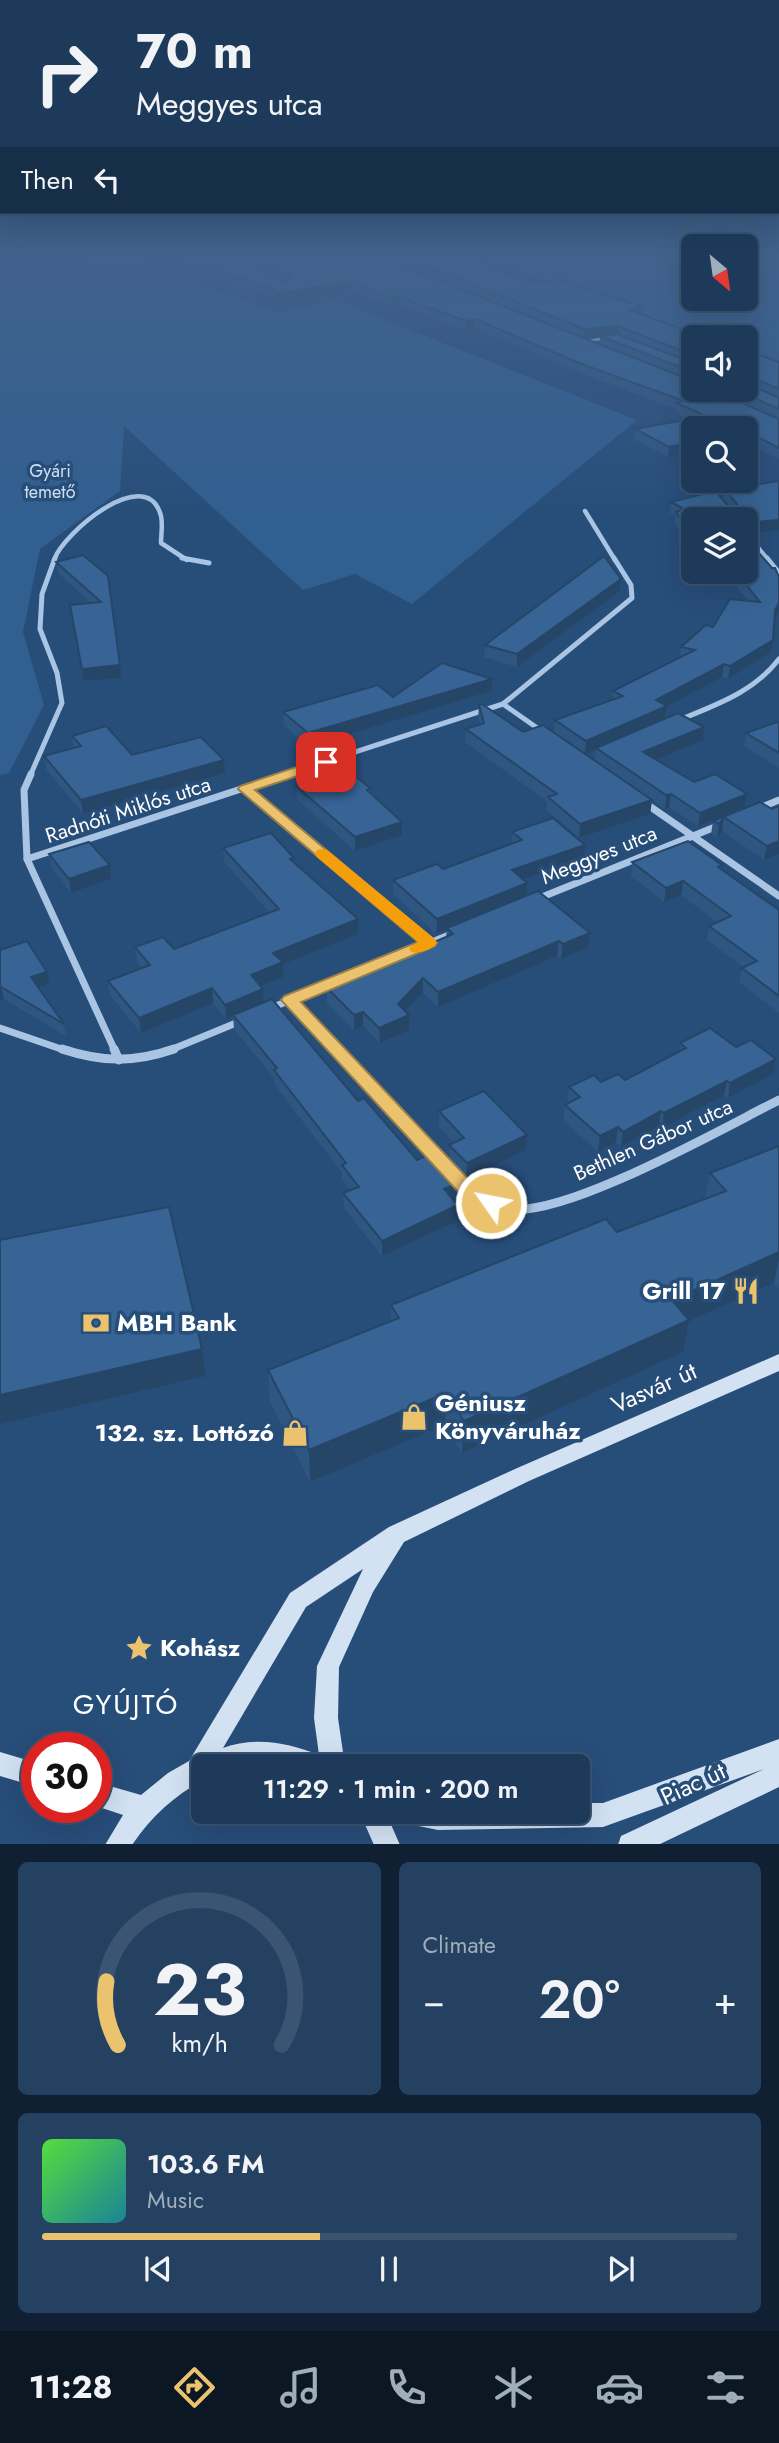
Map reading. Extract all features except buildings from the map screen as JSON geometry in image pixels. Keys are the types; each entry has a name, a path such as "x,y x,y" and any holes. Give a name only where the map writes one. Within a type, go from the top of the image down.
{"street":[{"path":"584,342 596,346"},
{"path":"119,1060 27,859 24,790 62,703 57,673 40,629 42,594 58,548 95,513 126,497 139,497 152,502 161,515 161,543 173,555 209,564"},
{"name":"Radnóti Miklós utca","path":"27,859 503,704 632,598 631,585 585,511"},
{"path":"758,548 779,573"},
{"path":"668,724 750,688 769,676 779,659"},
{"path":"503,704 554,739"},
{"path":"245,789 429,943"},
{"path":"638,798 779,897"},
{"path":"754,811 779,800"},
{"name":"Meggyes utca","path":"529,902 730,821"},
{"path":"267,1010 467,928"},
{"name":"Bethlen Gábor utca","path":"290,1000 468,1191 491,1203 513,1210 536,1208 611,1182 779,1101"},
{"path":"0,1028 97,1059 119,1060 152,1055 185,1045 255,1015"},
{"name":"Vasvár út","path":"207,1754 298,1600 397,1534 532,1470 779,1362"},
{"path":"330,1754 326,1718 328,1666 365,1585 397,1534"},
{"path":"590,1815 603,1815 779,1751"},
{"path":"252,1754 274,1754"},
{"path":"0,1764 21,1770"},
{"path":"117,1844 142,1808 191,1773"},
{"name":"Piac út","path":"630,1844 779,1774"},
{"path":"112,1799 142,1808"},
{"path":"378,1824 388,1844"}],"lane":[{"path":"584,342 590,341"}],"green space":[{"name":"Gyári temető","path":"0,341 438,341 637,420 412,604 355,574 303,590 124,426 120,491 40,549 23,632 44,705 9,773 0,775"},
{"path":"758,341 779,341 779,373 758,364"}],"slow traffic":[{"path":"322,854 429,943 417,948"}],"place":[{"name":"Grill 17","path":"746,1291"},
{"name":"MBH Bank","path":"96,1323"},
{"name":"Géniusz Könyváruház","path":"414,1417"},
{"name":"132. sz. Lottózó","path":"295,1433"},
{"name":"Kohász","path":"139,1648"}],"district":[{"name":"GYÚJTÓ","path":"126,1704"}],"route":[{"path":"326,762 245,789 429,943 290,1000 468,1191 491,1203"}]}
